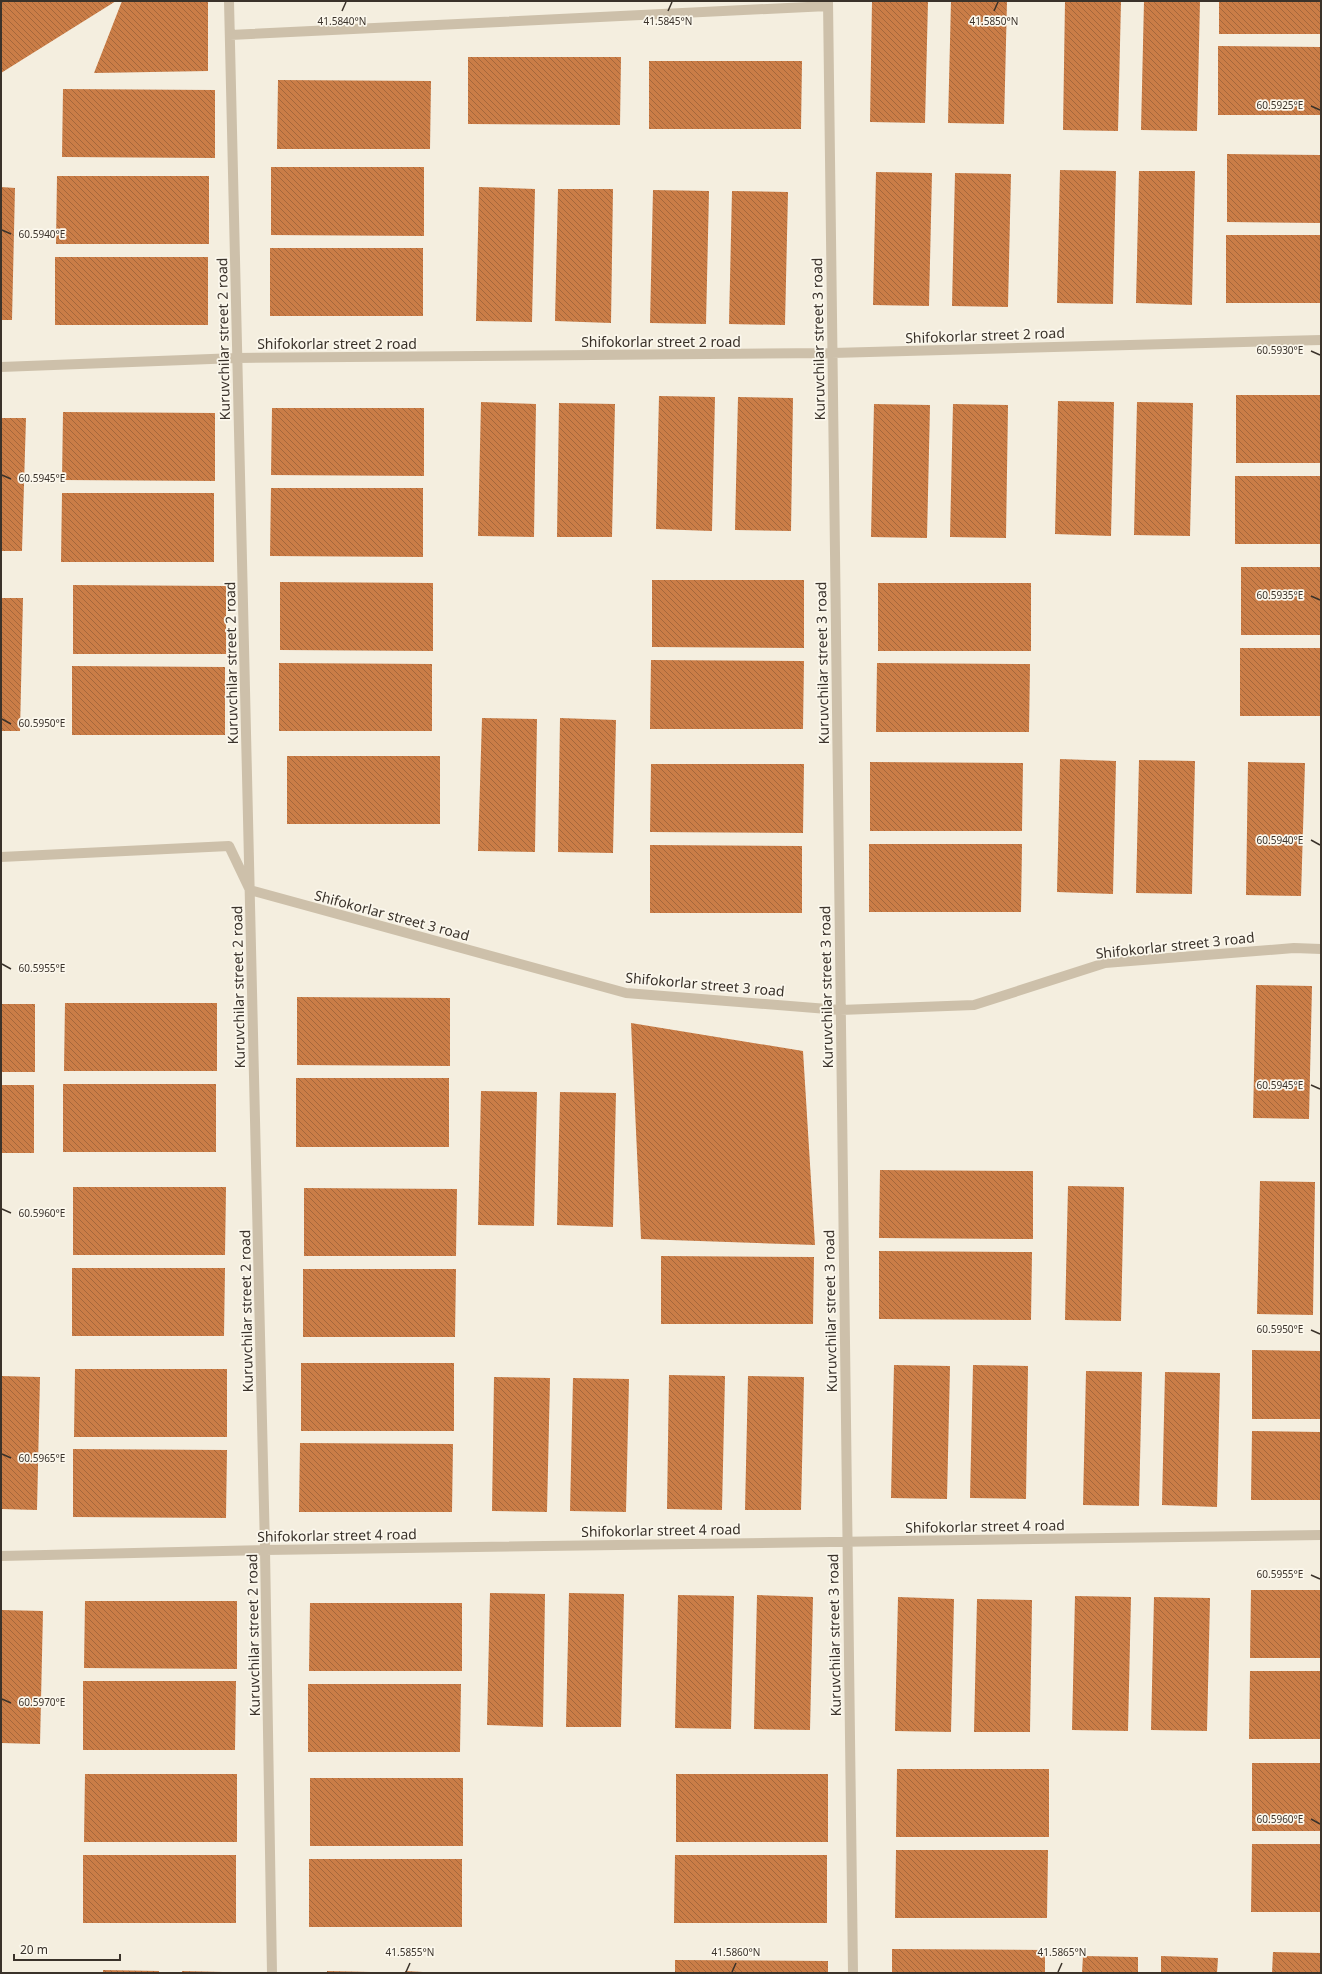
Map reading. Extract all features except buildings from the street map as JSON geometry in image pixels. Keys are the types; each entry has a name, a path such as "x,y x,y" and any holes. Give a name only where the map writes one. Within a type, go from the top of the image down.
{"street":[{"name":"Kuruvchilar street 2 road","path":"229,1 265,1550 272,1973"},
{"path":"230,35 828,3"},
{"name":"Kuruvchilar street 3 road","path":"828,3 846,1542 853,1973"},
{"name":"Shifokorlar street 2 road","path":"1,367 237,358 832,353 1321,340"},
{"path":"1,858 228,846 250,890"},
{"name":"Shifokorlar street 3 road","path":"250,890 626,993 840,1010 974,1005 1105,964 1294,948 1321,949"},
{"name":"Shifokorlar street 4 road","path":"1,1556 265,1550 1321,1535"}]}
